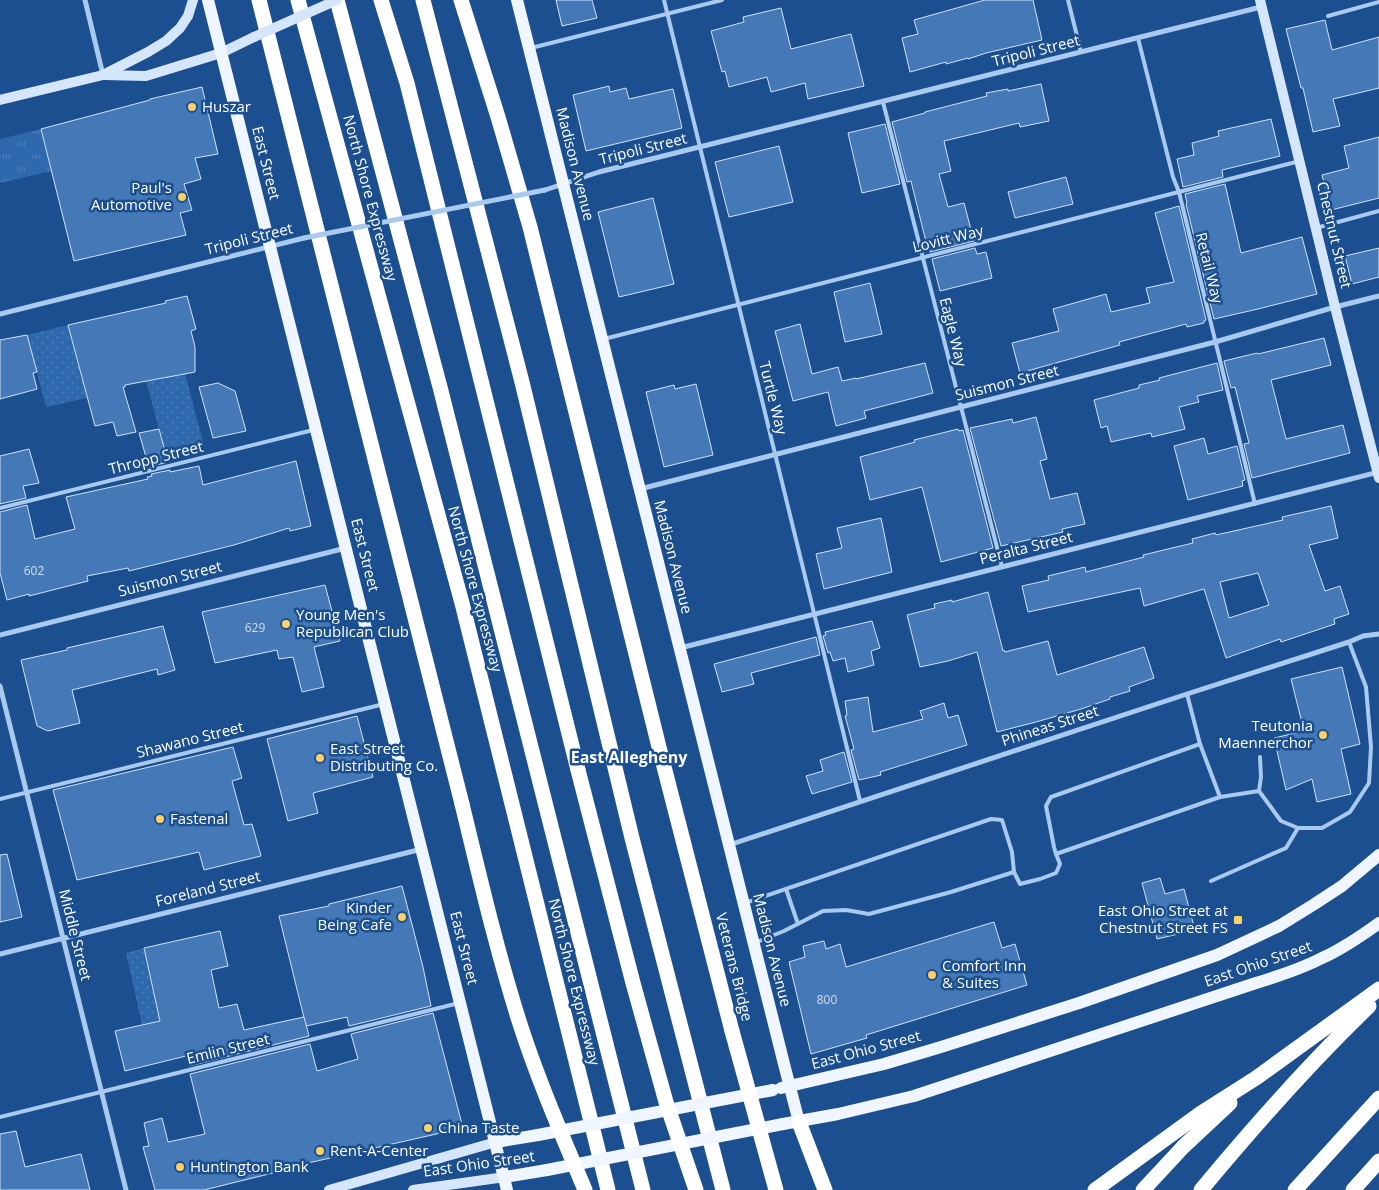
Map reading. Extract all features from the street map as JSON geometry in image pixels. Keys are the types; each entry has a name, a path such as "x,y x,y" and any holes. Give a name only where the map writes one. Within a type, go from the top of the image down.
{"highway":[{"path":"260,0 498,948 521,1025 554,1116 585,1190"},
{"name":"North Shore Expressway","path":"298,0 462,603 608,1190"},
{"path":"337,0 440,387 644,1190"},
{"path":"381,0 407,83 633,983 666,1102 696,1190"},
{"path":"423,0 522,382 632,838 723,1190"},
{"name":"Veterans Bridge","path":"462,0 530,227 660,751 743,1074 776,1190"},
{"path":"1094,1190 1201,1113 1256,1078 1379,989"},
{"path":"1200,1190 1255,1125 1334,1040 1379,996"},
{"path":"1144,1190 1183,1147 1256,1078"},
{"path":"1296,1190 1379,1098"},
{"path":"800,1122 825,1190"},
{"path":"1353,1190 1379,1162"}],"main road":[{"path":"0,100 103,75 148,52 166,41 180,28 188,16 193,0"},
{"name":"East Street","path":"208,0 508,1190"},
{"path":"103,75 146,76 221,53 337,0"},
{"name":"Madison Avenue","path":"516,0 789,1086 800,1122"},
{"name":"Chestnut Street","path":"1261,3 1378,474"},
{"name":"East Ohio Street","path":"329,1190 496,1142 773,1090 884,1064 1079,1003 1217,955 1279,926 1342,886 1379,855"},
{"name":"East Ohio Street","path":"412,1190 546,1170 800,1122 914,1096 1294,971 1324,958 1379,923"}],"street":[{"path":"84,0 103,75"},
{"name":"Tripoli Street","path":"0,314 304,238 545,190 599,172 1138,38 1261,3"},
{"name":"Suismon Street","path":"639,489 1215,342 1379,296"},
{"name":"Peralta Street","path":"679,648 1378,474"},
{"name":"Suismon Street","path":"0,635 347,548"},
{"name":"Phineas Street","path":"729,845 1363,636 1379,634"},
{"name":"Middle Street","path":"0,686 126,1190"},
{"name":"Foreland Street","path":"0,954 422,849"}],"lane":[{"name":"Turtle Way","path":"664,0 860,801"},
{"path":"529,49 722,0"},
{"path":"1068,0 1082,52"},
{"path":"1328,16 1379,2"},
{"name":"Retail Way","path":"1138,38 1173,177 1179,192 1255,504"},
{"name":"Eagle Way","path":"882,102 1002,567"},
{"name":"Lovitt Way","path":"602,340 1300,161"},
{"path":"1316,228 1379,211"},
{"name":"Thropp Street","path":"0,508 317,430"},
{"path":"1260,757 1261,777 1259,792 1281,821 1298,828 1322,828 1350,812 1369,783 1371,748 1366,687 1349,642"},
{"path":"1187,694 1200,744 1220,797"},
{"name":"Shawano Street","path":"0,799 386,703"},
{"path":"743,903 991,819 1002,820 1012,852 1014,872 1020,884 1040,879 1056,873 1060,864 1054,847 1046,806 1051,797 1200,744"},
{"path":"1056,854 1220,797 1259,792"},
{"path":"1211,881 1286,848 1298,828"},
{"path":"754,944 784,932 823,911 846,910 869,914 951,892 1014,872"},
{"path":"786,889 798,924"},
{"name":"Emlin Street","path":"0,1117 461,1002"}],"green space":[{"path":"41,129 52,171 0,183 0,139"},
{"path":"68,325 87,398 46,407 27,335"},
{"path":"179,350 203,442 165,451 146,381 163,378 156,356"},
{"path":"144,948 160,1021 142,1025 126,953"}],"building":[{"path":"556,0 592,0 597,18 562,26"},
{"path":"985,0 1033,0 1042,40 910,72 902,38 918,34 914,20"},
{"path":"781,8 791,49 851,34 864,86 808,99 805,83 771,92 767,77 729,87 725,71 722,72 711,31 744,22 743,17"},
{"path":"1325,20 1332,50 1379,37 1379,88 1333,99 1340,126 1313,132 1286,29"},
{"path":"1041,84 1049,121 1020,127 1019,123 944,141 951,171 939,174 948,207 964,203 974,241 930,252 911,181 907,182 892,122 987,96 986,93 1008,89 1008,91"},
{"path":"609,86 610,92 626,88 629,99 673,89 682,128 586,151 573,95"},
{"path":"202,87 218,154 195,158 201,179 184,184 192,210 180,213 186,235 74,261 41,129 150,99"},
{"path":"1271,119 1280,156 1222,170 1223,177 1183,187 1177,159 1194,155 1192,143 1219,136 1218,131"},
{"path":"885,124 900,184 862,193 848,133"},
{"path":"1379,137 1379,198 1331,210 1322,175 1349,168 1344,146"},
{"path":"779,146 793,202 729,217 715,162"},
{"path":"1066,177 1073,204 1015,218 1008,192"},
{"path":"1225,184 1241,253 1302,237 1317,294 1214,319 1185,194"},
{"path":"653,198 674,284 619,297 598,212"},
{"path":"1179,206 1206,320 1204,323 1187,327 1186,324 1119,342 1120,345 1020,373 1012,343 1059,331 1053,309 1106,294 1111,312 1150,303 1146,288 1174,282 1155,213"},
{"path":"975,248 977,254 986,252 992,278 940,291 932,259"},
{"path":"1379,248 1379,277 1352,284 1345,256"},
{"path":"870,283 882,334 845,342 834,292"},
{"path":"187,296 196,329 191,331 195,347 195,372 125,385 123,387 136,432 117,436 113,422 95,426 68,325 166,303 165,301"},
{"path":"800,324 812,374 838,367 842,381 925,363 933,393 864,411 866,418 836,426 828,392 793,401 775,331"},
{"path":"27,335 37,372 33,373 37,389 0,399 0,340"},
{"path":"1324,338 1331,365 1271,380 1286,439 1343,425 1350,453 1252,478 1244,444 1249,443 1235,387 1231,388 1224,361"},
{"path":"1217,363 1223,390 1197,396 1199,402 1179,407 1185,429 1152,437 1151,433 1111,442 1107,426 1101,428 1094,400 1139,388 1139,385 1160,380 1159,378"},
{"path":"218,383 235,391 246,431 213,438 199,387"},
{"path":"696,384 713,455 664,467 646,392 674,385 675,389"},
{"path":"1036,417 1047,459 1040,461 1050,499 1077,493 1085,524 1062,529 1063,532 1001,546 970,428 1012,419 1013,423"},
{"path":"159,429 168,462 149,467 139,433"},
{"path":"958,429 959,431 963,430 993,548 941,562 922,487 870,500 860,457 915,442 914,440"},
{"path":"1204,438 1208,454 1237,446 1245,480 1242,481 1243,486 1188,500 1174,446"},
{"path":"29,449 39,483 23,486 26,498 0,504 0,456"},
{"path":"296,461 311,526 290,531 289,528 234,545 129,571 128,568 87,576 88,581 7,600 0,573 0,512 27,505 35,539 75,529 66,497 148,479 147,477 152,476 151,474 170,470 170,472 199,466 203,485"},
{"path":"1331,506 1338,538 1309,545 1325,591 1340,586 1349,614 1334,619 1335,624 1281,642 1280,639 1226,658 1204,589 1144,606 1140,588 1028,612 1022,586 1049,580 1048,576 1085,567 1086,572 1193,543 1192,539 1283,520 1282,517","holes":["1258,573 1269,605 1229,618 1220,582"]},
{"path":"881,518 892,572 824,589 816,554 842,548 837,528"},
{"path":"325,585 340,641 314,647 324,687 302,692 293,657 279,659 277,650 215,663 202,612"},
{"path":"988,592 1003,651 1048,641 1057,675 1144,647 1154,678 1129,687 1130,691 1081,709 997,732 977,652 920,667 907,615 935,608 934,604 952,600 952,602"},
{"path":"872,621 880,648 871,651 874,665 848,672 845,658 833,661 830,652 828,653 823,636 826,635 825,632"},
{"path":"163,626 175,670 158,675 157,669 72,690 80,723 48,731 37,726 21,660"},
{"path":"816,637 820,655 751,673 754,684 722,692 714,664"},
{"name":"Teutonia Maennerchor","path":"1342,667 1360,744 1341,749 1351,794 1317,802 1312,779 1286,790 1274,738 1304,731 1291,679"},
{"path":"868,697 873,732 923,719 920,711 944,703 948,718 958,715 967,745 880,772 881,775 859,780 851,750 854,749 845,716 847,715 845,701"},
{"name":"East Street Distributing Co.","path":"357,716 373,777 313,793 318,813 288,821 267,739"},
{"path":"233,747 242,778 232,781 244,825 252,824 261,856 204,870 199,852 77,880 53,790"},
{"path":"844,752 852,782 812,794 806,776 823,771 820,760"},
{"path":"7,854 22,917 0,922 0,855"},
{"path":"1160,878 1165,894 1184,889 1195,930 1157,939 1142,883"},
{"path":"402,886 431,1006 349,1026 347,1017 306,1026 279,916 329,906 329,904"},
{"path":"994,922 1002,948 1015,944 1027,985 866,1035 867,1038 811,1054 789,962 805,957 803,946 824,941 826,949 840,944 846,967"},
{"path":"220,931 228,966 211,970 219,1008 237,1004 244,1030 304,1017 309,1036 189,1066 186,1056 125,1071 115,1031 160,1021 144,948"},
{"path":"433,1013 463,1128 277,1170 277,1172 204,1190 155,1190 143,1147 149,1146 144,1123 162,1118 168,1142 205,1134 190,1074 310,1044 317,1071 358,1059 351,1034"},
{"path":"16,1131 25,1167 81,1154 90,1190 0,1190 0,1134"}],"place":[{"name":"Huszar","path":"192,107"},
{"name":"Paul's Automotive","path":"182,197"},
{"name":"Young Men's Republican Club","path":"286,624"},
{"name":"Teutonia Maennerchor","path":"1323,735"},
{"name":"East Street Distributing Co.","path":"320,758"},
{"name":"Fastenal","path":"160,819"},
{"name":"Kinder Being Cafe","path":"402,917"},
{"name":"East Ohio Street at Chestnut Street FS","path":"1238,920"},
{"name":"Comfort Inn & Suites","path":"932,975"},
{"name":"China Taste","path":"428,1128"},
{"name":"Rent-A-Center","path":"320,1151"},
{"name":"Huntington Bank","path":"180,1167"}],"district":[{"name":"East Allegheny","path":"629,757"}]}
